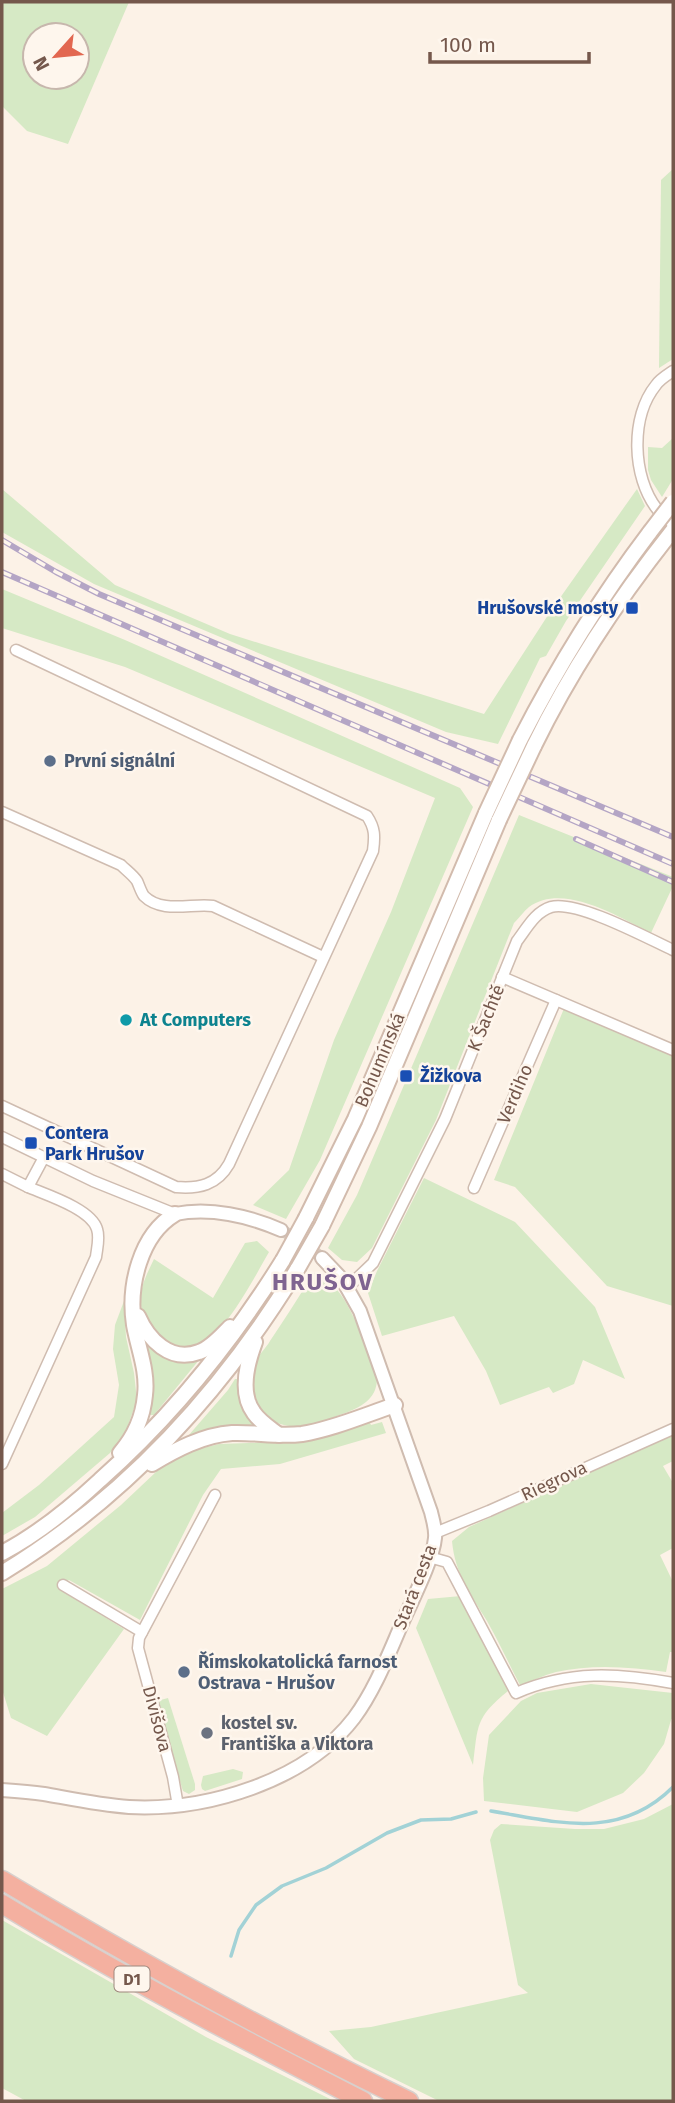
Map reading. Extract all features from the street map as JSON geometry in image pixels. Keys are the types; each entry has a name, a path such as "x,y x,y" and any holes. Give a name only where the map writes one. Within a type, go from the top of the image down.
{"highway":[{"name":"D1","path":"2,1880 66,1919 262,2026 409,2101"},
{"name":"D1","path":"2,1904 70,1945 363,2101"}],"main road":[{"name":"Bohumínská","path":"2,1573 100,1504 127,1480 201,1403 241,1353 298,1268 322,1226 369,1128 466,901 520,740 560,665 609,586 673,502"},
{"name":"Bohumínská","path":"2,1553 45,1526 140,1443 188,1392 257,1301 306,1218 355,1119 492,817 593,640 636,577 673,530"},
{"path":"89,1490 124,1448 142,1414 146,1393 134,1324 134,1281 146,1248 159,1225 175,1214"},
{"path":"133,1301 149,1338 168,1351 189,1354 210,1346 257,1301"},
{"path":"271,1311 251,1352 246,1394 254,1413 279,1435"},
{"path":"127,1480 167,1455 217,1435 302,1434 395,1405"}],"street":[{"path":"673,371 657,383 645,403 638,443 640,470 648,493 657,509 673,524"},
{"path":"2,1106 165,1183 188,1188 209,1185 229,1164 373,851 374,830 367,816 16,650"},
{"path":"2,812 121,865 135,878 144,895 157,904 181,907 199,904 214,906 323,957"},
{"name":"K Šachtě","path":"348,1287 369,1268 380,1250 445,1119 517,940 536,915 553,906 584,910 673,950"},
{"path":"502,977 673,1050"},
{"name":"Verdiho","path":"474,1188 555,1000"},
{"path":"2,1137 43,1159 175,1214 195,1212 240,1216 281,1230"},
{"path":"28,1187 43,1159"},
{"path":"2,1174 85,1214 94,1223 99,1238 96,1256 87,1278 2,1464"},
{"name":"Stará cesta","path":"40,1794 119,1806 178,1807 226,1796 268,1781 307,1760 337,1737 354,1718 371,1691 429,1558 435,1532 431,1512 370,1335 348,1287 322,1258"},
{"name":"Riegrova","path":"435,1532 489,1511 673,1429"},
{"name":"Divišova","path":"178,1807 173,1777 138,1648 139,1638 215,1495"},
{"path":"429,1558 447,1562 516,1693 551,1680 586,1676 633,1676 673,1683"},
{"path":"63,1585 142,1632"},
{"path":"2,1781 40,1794"},
{"path":"2,1790 40,1794"}],"green space":[{"path":"2,2 129,2 91,90 91,21 21,21 21,91 91,91 68,144 27,131 2,106"},
{"path":"673,169 673,359 659,368 661,180"},
{"path":"673,438 673,479 662,497 648,470 648,447 662,448"},
{"path":"2,489 115,585 230,634 484,714 550,612 637,489 645,506 566,621 546,656 540,658 498,744 446,732 94,584 2,532"},
{"path":"2,589 125,640 460,788 473,807 320,1160 286,1219 253,1205 289,1170 334,1040 391,912 435,798 125,667 2,628"},
{"path":"519,815 673,877 673,886 651,933 607,911 574,900 558,898 543,900 529,907 514,923 436,1120 372,1248 357,1262 342,1260 328,1248 357,1195"},
{"path":"565,1006 673,1054 673,1306 607,1286 515,1187 494,1180"},
{"path":"424,1178 515,1222 595,1307 625,1379 583,1360 574,1384 553,1393 549,1387 500,1405 486,1371 454,1316 382,1336 368,1293"},
{"path":"257,1241 269,1252 219,1330 198,1345 188,1347 169,1344 153,1332 143,1315 141,1293 154,1259 213,1298 245,1243"},
{"path":"314,1273 329,1282 345,1301 372,1356 377,1382 368,1400 354,1410 310,1425 283,1425 274,1422 257,1407 252,1393 252,1372 258,1357"},
{"path":"124,1301 126,1337 137,1400 126,1431 110,1453 35,1517 2,1536 2,1513 39,1485 114,1417 119,1385 113,1349 115,1325"},
{"path":"145,1343 170,1358 199,1360 154,1415 150,1415 153,1385"},
{"path":"235,1379 240,1379 263,1428 217,1430 188,1436 228,1390"},
{"path":"369,1421 371,1425 382,1422 386,1433 280,1464 221,1469 203,1495 140,1620 69,1580 57,1588 124,1629 47,1736 11,1718 2,1689 2,1589 47,1566 121,1505 157,1471 187,1452 219,1444 311,1441"},
{"path":"673,1435 673,1461 663,1466 673,1483 673,1548 660,1555 673,1582 673,1652 670,1652 666,1672 584,1668 556,1672 520,1685 464,1583 456,1563 452,1541 469,1527"},
{"path":"461,1596 508,1691 489,1708 480,1723 473,1765 416,1628 428,1599"},
{"path":"591,1684 673,1693 673,1717 664,1744 644,1773 623,1793 577,1812 484,1801 483,1778 489,1735 521,1701 537,1693"},
{"path":"168,1698 195,1784 195,1790 189,1794 183,1791 157,1701"},
{"path":"233,1769 243,1772 242,1779 205,1791 202,1789 203,1776"},
{"path":"673,1804 673,2101 439,2101 354,2059 329,2031 371,2027 528,1993 518,1985 490,1840 494,1830 501,1824 604,1829 644,1819"},
{"path":"2,1920 206,2037 334,2101 26,2101 2,2088"}],"waterway":[{"path":"491,1811 563,1822 609,1821 631,1815 652,1804 673,1787"},
{"path":"231,1956 239,1930 256,1905 282,1886 326,1868 387,1833 421,1820 451,1819 476,1812"}],"tunnel":[{"path":"281,1230 301,1241 322,1258"}],"railway":[{"path":"2,540 99,594 673,837"},
{"path":"2,572 673,864"},
{"path":"576,839 673,882"}],"place":[{"name":"Hrušovské mosty","path":"632,608"},
{"name":"První signální","path":"50,761"},
{"name":"At Computers","path":"126,1020"},
{"name":"Žižkova","path":"406,1076"},
{"name":"Contera Park Hrušov","path":"31,1143"},
{"name":"Římskokatolická farnost Ostrava - Hrušov","path":"184,1672"},
{"name":"kostel sv. Františka a Viktora","path":"207,1733"}],"district":[{"name":"HRUŠOV","path":"323,1282"}]}
